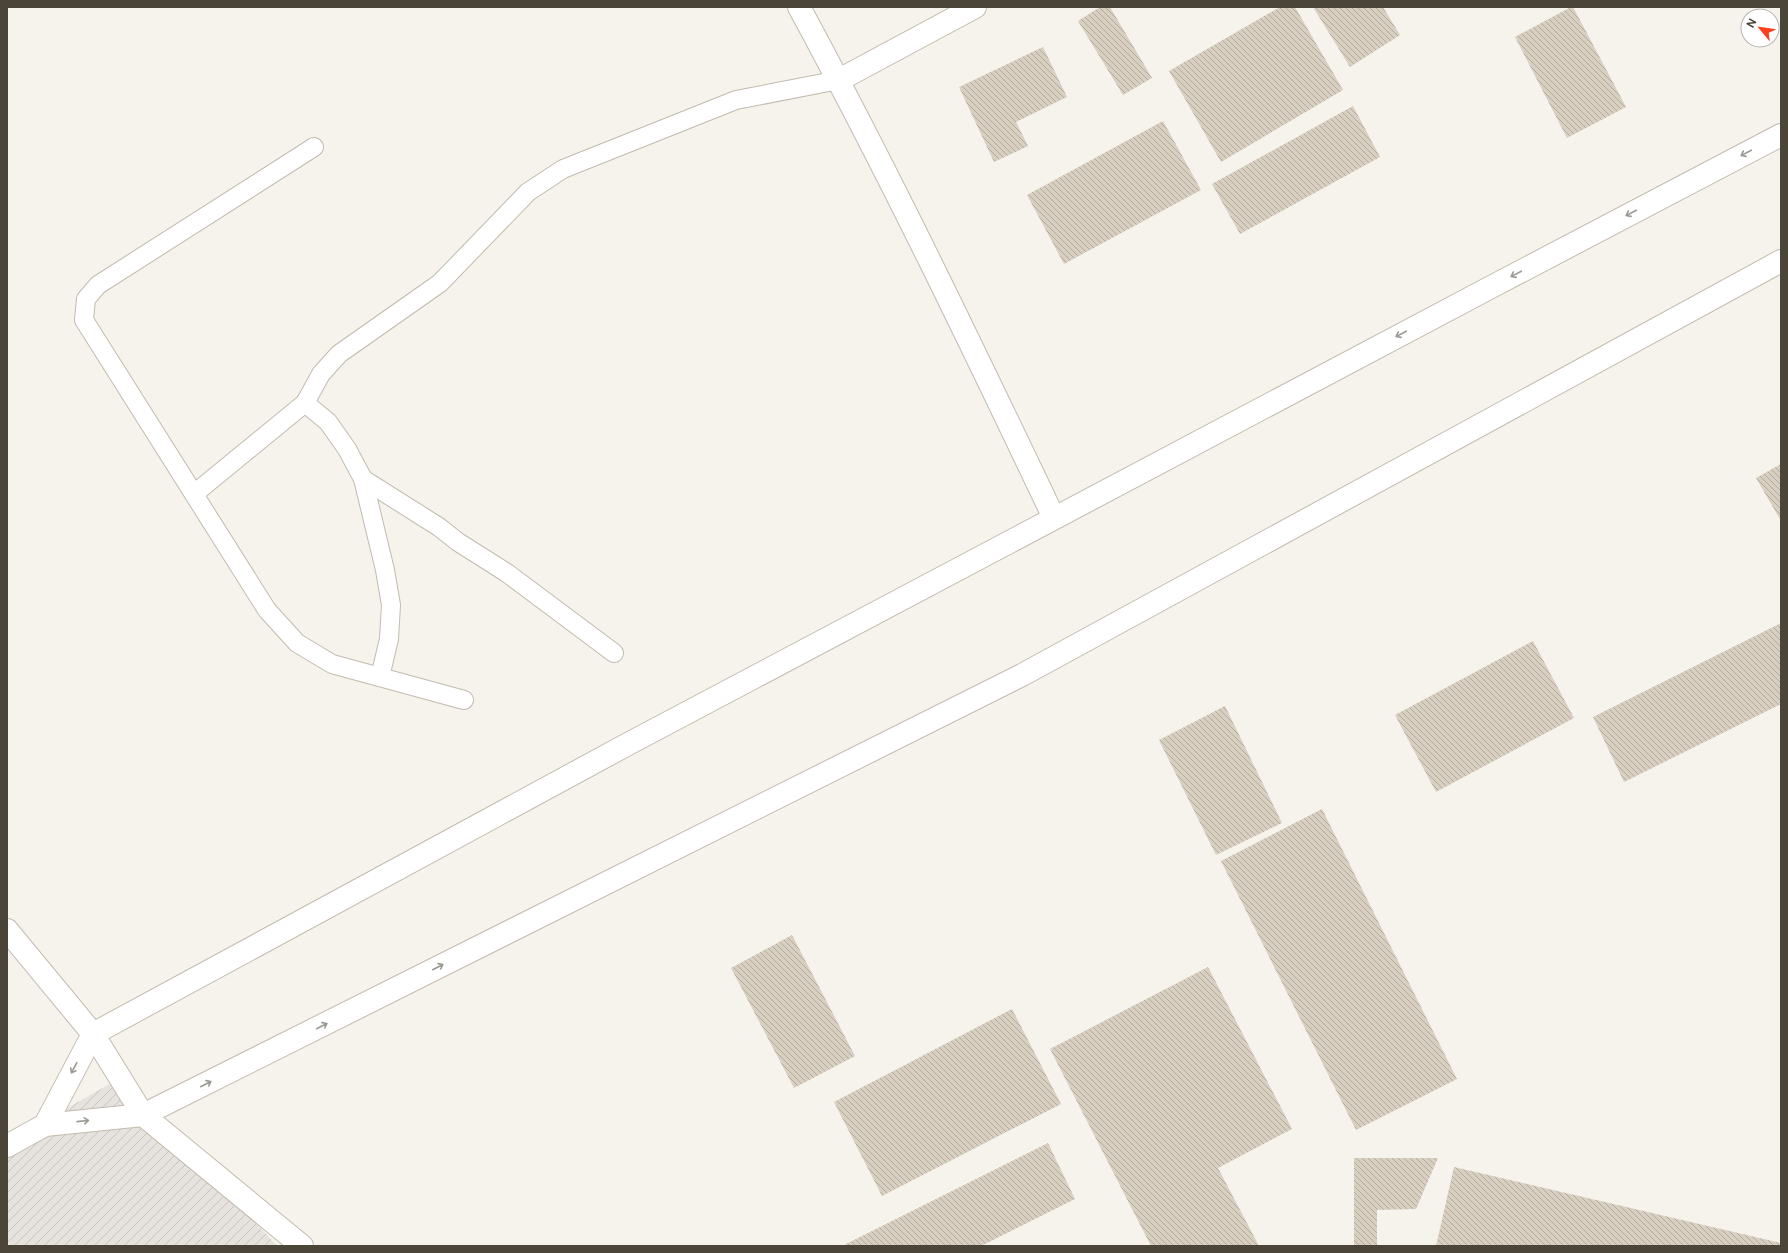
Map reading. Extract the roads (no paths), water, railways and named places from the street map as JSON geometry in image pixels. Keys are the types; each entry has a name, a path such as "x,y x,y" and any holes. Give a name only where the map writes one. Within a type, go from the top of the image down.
{"street":[{"path":"799,7 839,80 948,296 1054,518"},
{"path":"839,80 975,7"},
{"path":"45,1125 93,1034 628,744 1479,293 1781,135"},
{"path":"7,1146 45,1125 143,1115 1022,675 1781,261"},
{"path":"7,930 93,1034 143,1115 302,1246"}],"lane":[{"path":"194,494 304,404 321,374 339,354 440,283 528,192 563,169 736,100 839,80"},
{"path":"314,147 98,284 86,299 84,320 267,610 297,643 332,664 464,700"},
{"path":"304,404 328,422 347,449 363,479 385,570 391,605 389,638 380,677"},
{"path":"363,479 439,527 458,542 507,573 614,653"}]}
